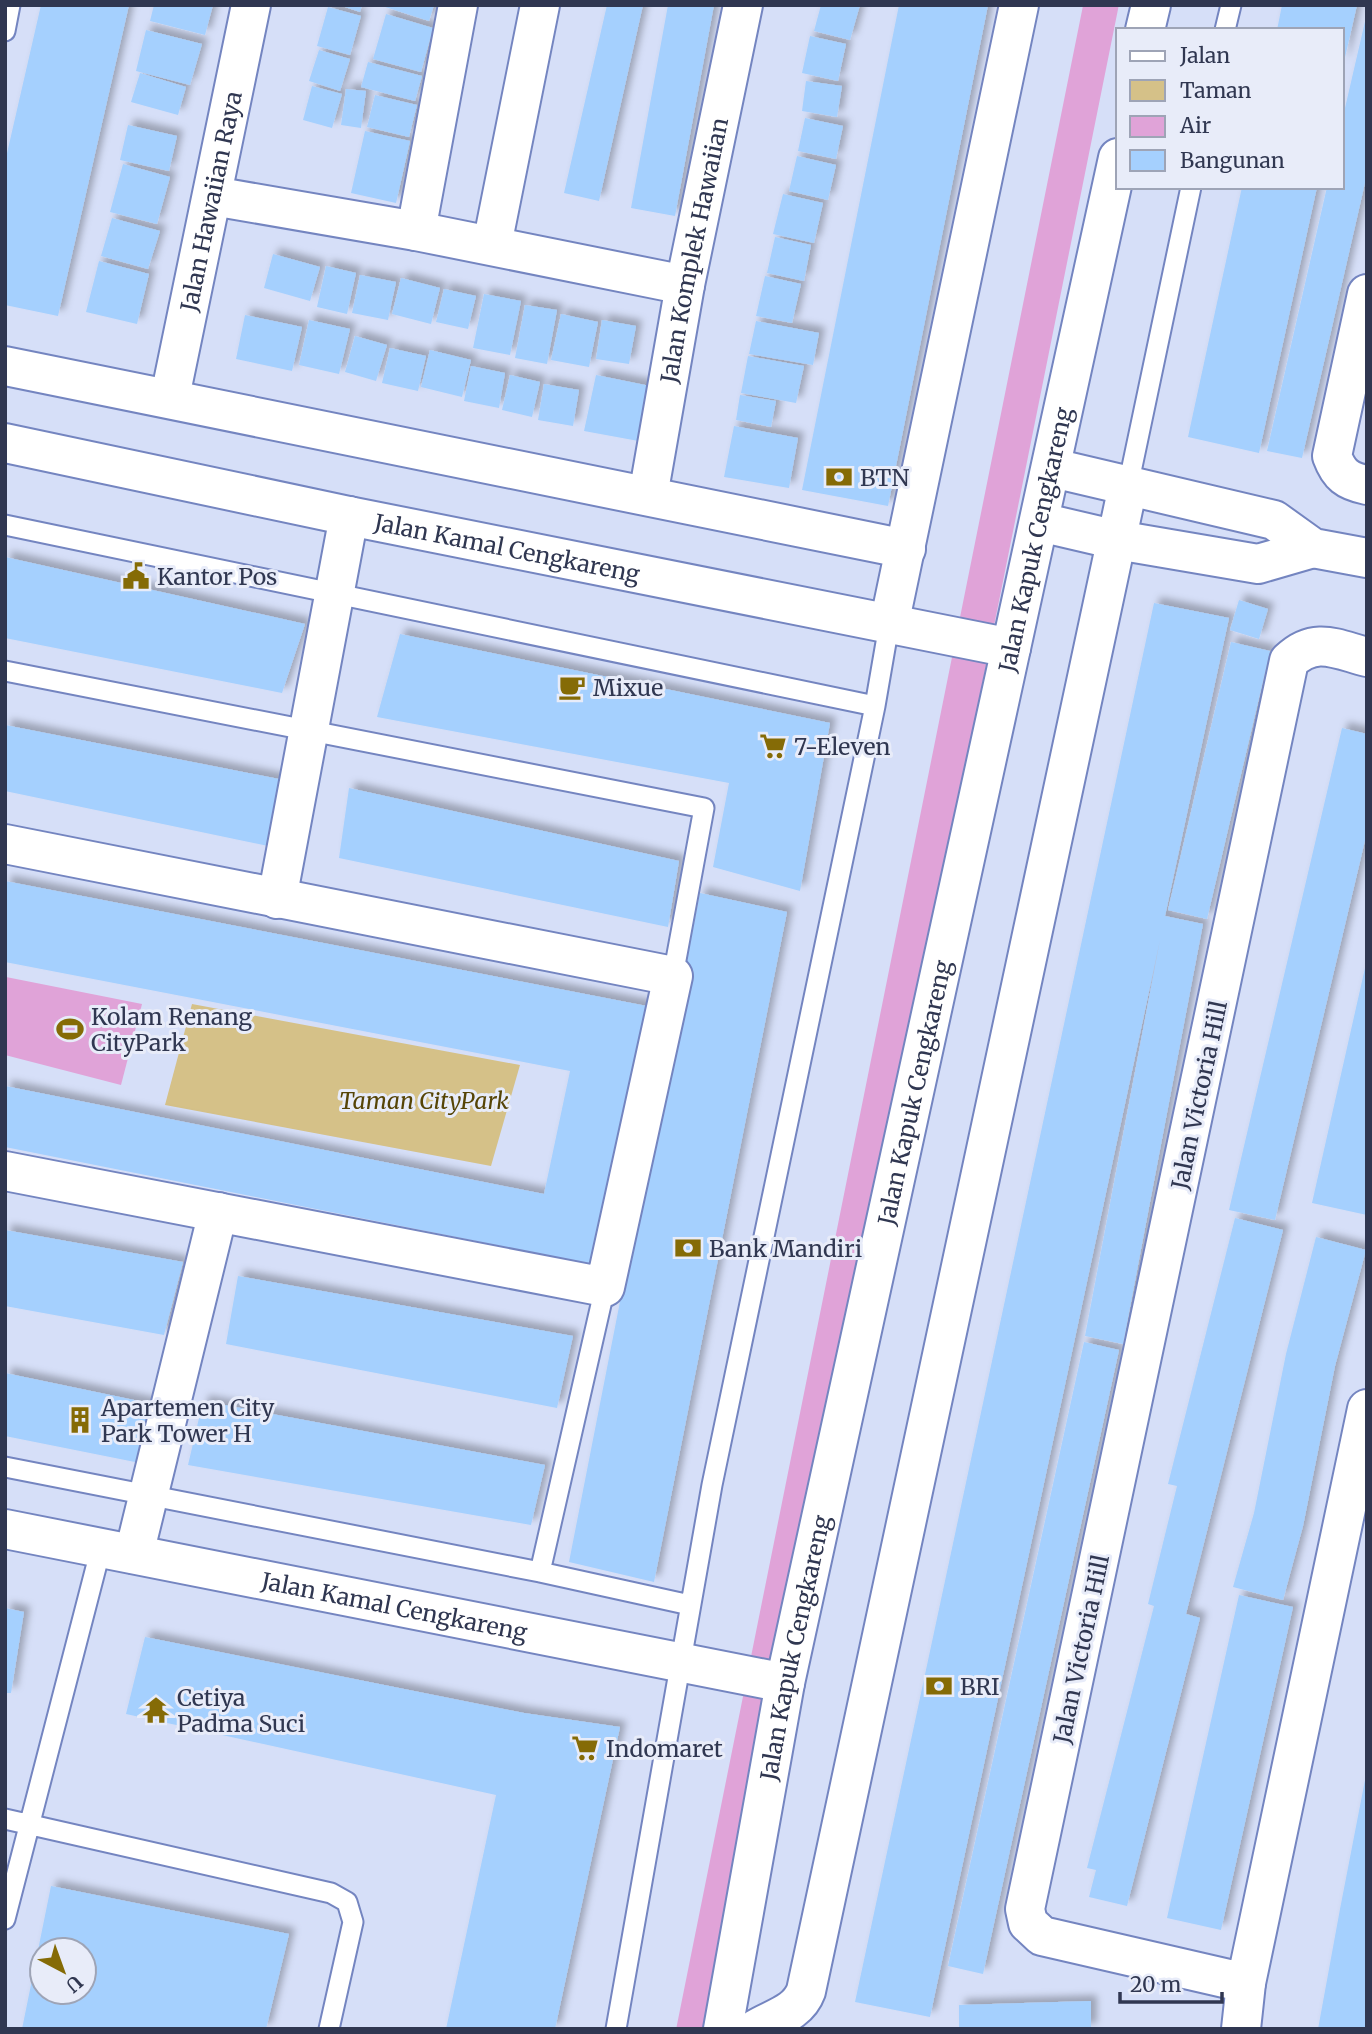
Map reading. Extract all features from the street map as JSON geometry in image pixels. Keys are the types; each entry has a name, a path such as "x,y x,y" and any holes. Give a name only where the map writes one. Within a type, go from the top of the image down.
{"street":[{"name":"Jalan Hawaiian Raya","path":"170,397 251,5"},
{"path":"416,230 458,5"},
{"path":"492,245 540,5"},
{"name":"Jalan Komplek Hawaiian","path":"648,496 685,285 743,5"},
{"path":"890,625 1019,5"},
{"path":"1145,28 1151,5"},
{"name":"Jalan Kapuk Cengkareng","path":"723,2029 781,1683 1004,647 1053,468 1116,168"},
{"path":"213,195 416,230 685,285"},
{"path":"1367,294 1332,456 1338,472 1352,482 1367,485"},
{"path":"5,366 170,397 906,549"},
{"name":"Jalan Kamal Cengkareng","path":"5,443 349,516 1004,647"},
{"path":"1053,468 1274,520 1312,548 1367,558"},
{"path":"756,2029 787,2013 802,2000 806,1992 1128,486"},
{"path":"277,899 349,516"},
{"path":"1040,522 1116,540 1258,564 1312,548"},
{"name":"Jalan Victoria Hill","path":"1246,1983 1042,1936 1028,1923 1025,1909 1289,661 1303,647 1321,645 1367,657"},
{"path":"5,844 673,976 605,1287 5,1171"},
{"path":"117,1551 150,1494 218,1212"},
{"path":"1241,2029 1246,1983 1367,1409"},
{"name":"Jalan Kamal Cengkareng","path":"5,1529 683,1661 781,1683"}],"lane":[{"path":"5,32 10,5"},
{"path":"1225,28 1231,5"},
{"path":"1128,486 1191,189"},
{"path":"5,525 875,706"},
{"path":"616,2029 712,1485 890,625"},
{"path":"5,671 704,808 673,976"},
{"path":"540,1572 605,1287"},
{"path":"5,1467 540,1572 690,1605"},
{"path":"5,1919 29,1824 117,1551"},
{"path":"5,1819 331,1893 347,1902 353,1922 329,2029"}],"green space":[{"name":"Taman CityPark","path":"192,1004 520,1065 491,1166 165,1105"}],"water":[{"name":"Kolam Renang CityPark","path":"6,977 142,1004 121,1085 5,1055"}],"building":[{"path":"41,5 129,5 58,316 5,305 5,162"},
{"path":"154,5 213,5 205,35 150,21"},
{"path":"339,5 362,5 360,12"},
{"path":"379,5 434,5 429,21"},
{"path":"607,5 643,5 599,201 564,193"},
{"path":"668,5 714,5 675,216 631,208"},
{"path":"821,5 860,5 850,40 814,31"},
{"path":"899,5 988,5 888,506 802,490"},
{"path":"1282,5 1357,5 1344,62 1344,28 1277,28"},
{"path":"328,7 361,16 350,55 317,46"},
{"path":"386,14 433,28 421,72 373,59"},
{"path":"1366,17 1367,174 1302,458 1267,451 1327,189 1344,189 1344,112"},
{"path":"146,30 202,44 190,85 136,71"},
{"path":"810,36 846,44 838,81 802,73"},
{"path":"319,50 350,59 340,91 309,81"},
{"path":"368,62 422,76 415,101 361,87"},
{"path":"140,73 186,87 178,115 131,102"},
{"path":"806,81 842,86 837,117 802,111"},
{"path":"312,86 342,94 332,128 303,120"},
{"path":"346,89 366,91 361,128 341,125"},
{"path":"375,95 417,105 409,137 367,127"},
{"path":"805,118 843,126 836,159 798,151"},
{"path":"128,125 177,136 169,171 120,160"},
{"path":"365,131 410,141 396,203 351,193"},
{"path":"797,156 836,165 828,200 789,191"},
{"path":"123,164 170,177 157,224 110,212"},
{"path":"1242,189 1317,189 1259,453 1188,437"},
{"path":"783,194 823,203 814,243 773,234"},
{"path":"112,218 160,231 148,269 101,256"},
{"path":"775,237 811,245 804,281 767,273"},
{"path":"273,254 320,267 310,301 264,288"},
{"path":"99,261 149,274 137,324 86,312"},
{"path":"326,266 356,273 347,314 317,307"},
{"path":"360,275 396,282 388,320 352,313"},
{"path":"765,276 801,284 792,323 756,316"},
{"path":"401,278 440,288 431,324 392,314"},
{"path":"444,289 476,296 468,329 436,322"},
{"path":"484,294 521,301 510,355 473,348"},
{"path":"525,305 557,310 547,364 515,358"},
{"path":"561,314 598,322 589,367 551,360"},
{"path":"245,315 302,327 292,371 236,359"},
{"path":"309,320 350,329 339,374 299,365"},
{"path":"602,320 636,326 629,364 596,359"},
{"path":"756,321 819,333 813,365 749,354"},
{"path":"355,336 387,345 376,381 345,372"},
{"path":"390,348 426,356 418,391 382,383"},
{"path":"430,350 471,360 462,397 421,387"},
{"path":"748,356 804,366 796,403 741,393"},
{"path":"471,366 505,373 499,408 464,401"},
{"path":"510,375 540,382 532,417 502,410"},
{"path":"596,375 655,387 644,442 584,431"},
{"path":"544,384 579,390 573,426 538,420"},
{"path":"740,395 776,401 771,427 736,420"},
{"path":"734,426 798,438 789,488 724,477"},
{"path":"5,557 305,624 282,693 5,638"},
{"path":"1239,600 1268,609 1259,639 1230,630"},
{"path":"1154,603 1229,618 1165,916 1203,924 1123,1344 1085,1336 1160,940 930,2017 855,2002"},
{"path":"400,634 830,723 800,891 713,867 729,783 377,717"},
{"path":"1231,642 1270,651 1207,919 1168,910"},
{"path":"5,725 289,781 273,847 5,791"},
{"path":"1342,728 1367,734 1367,832 1275,1220 1229,1210"},
{"path":"349,788 679,861 668,927 339,858"},
{"path":"5,881 657,1008 601,1266 5,1147 5,1086 544,1194 570,1071 5,962"},
{"path":"700,893 787,912 654,1582 569,1562"},
{"path":"1367,959 1367,1215 1312,1203"},
{"path":"1235,1218 1283,1230 1186,1614 1200,1618 1127,1906 1089,1897 1096,1870 1087,1868 1154,1606 1148,1604 1177,1486 1168,1484"},
{"path":"5,1230 183,1262 164,1335 5,1306"},
{"path":"1316,1237 1366,1250 1335,1366 1303,1526 1283,1600 1233,1587 1254,1513 1286,1354"},
{"path":"238,1276 573,1336 557,1408 226,1344"},
{"path":"1084,1342 1119,1350 983,1974 948,1966"},
{"name":"Apartemen City Park Tower H","path":"5,1373 158,1405 145,1464 5,1436"},
{"path":"203,1401 545,1465 531,1525 188,1465"},
{"path":"1239,1595 1293,1607 1221,1930 1167,1918"},
{"path":"5,1608 24,1612 11,1693 5,1693"},
{"path":"145,1637 524,1713 620,1727 555,2029 446,2029 496,1795 126,1714"},
{"path":"1365,1780 1366,2029 1318,2029 1340,1909"},
{"path":"51,1886 289,1934 266,2029 22,2029 28,1999 28,2006 98,2006 98,1936 41,1936"},
{"path":"1091,2001 1091,2029 959,2029 959,2005"}],"waterway":[{"path":"694,2029 1101,5"}],"place":[{"name":"BTN","path":"839,477"},
{"name":"Kantor Pos","path":"136,576"},
{"name":"Mixue","path":"572,687"},
{"name":"7-Eleven","path":"773,746"},
{"name":"Kolam Renang CityPark","path":"70,1029"},
{"name":"Bank Mandiri","path":"688,1248"},
{"name":"Apartemen City Park Tower H","path":"80,1420"},
{"name":"BRI","path":"939,1686"},
{"name":"Cetiya Padma Suci","path":"156,1710"},
{"name":"Indomaret","path":"585,1748"}]}
